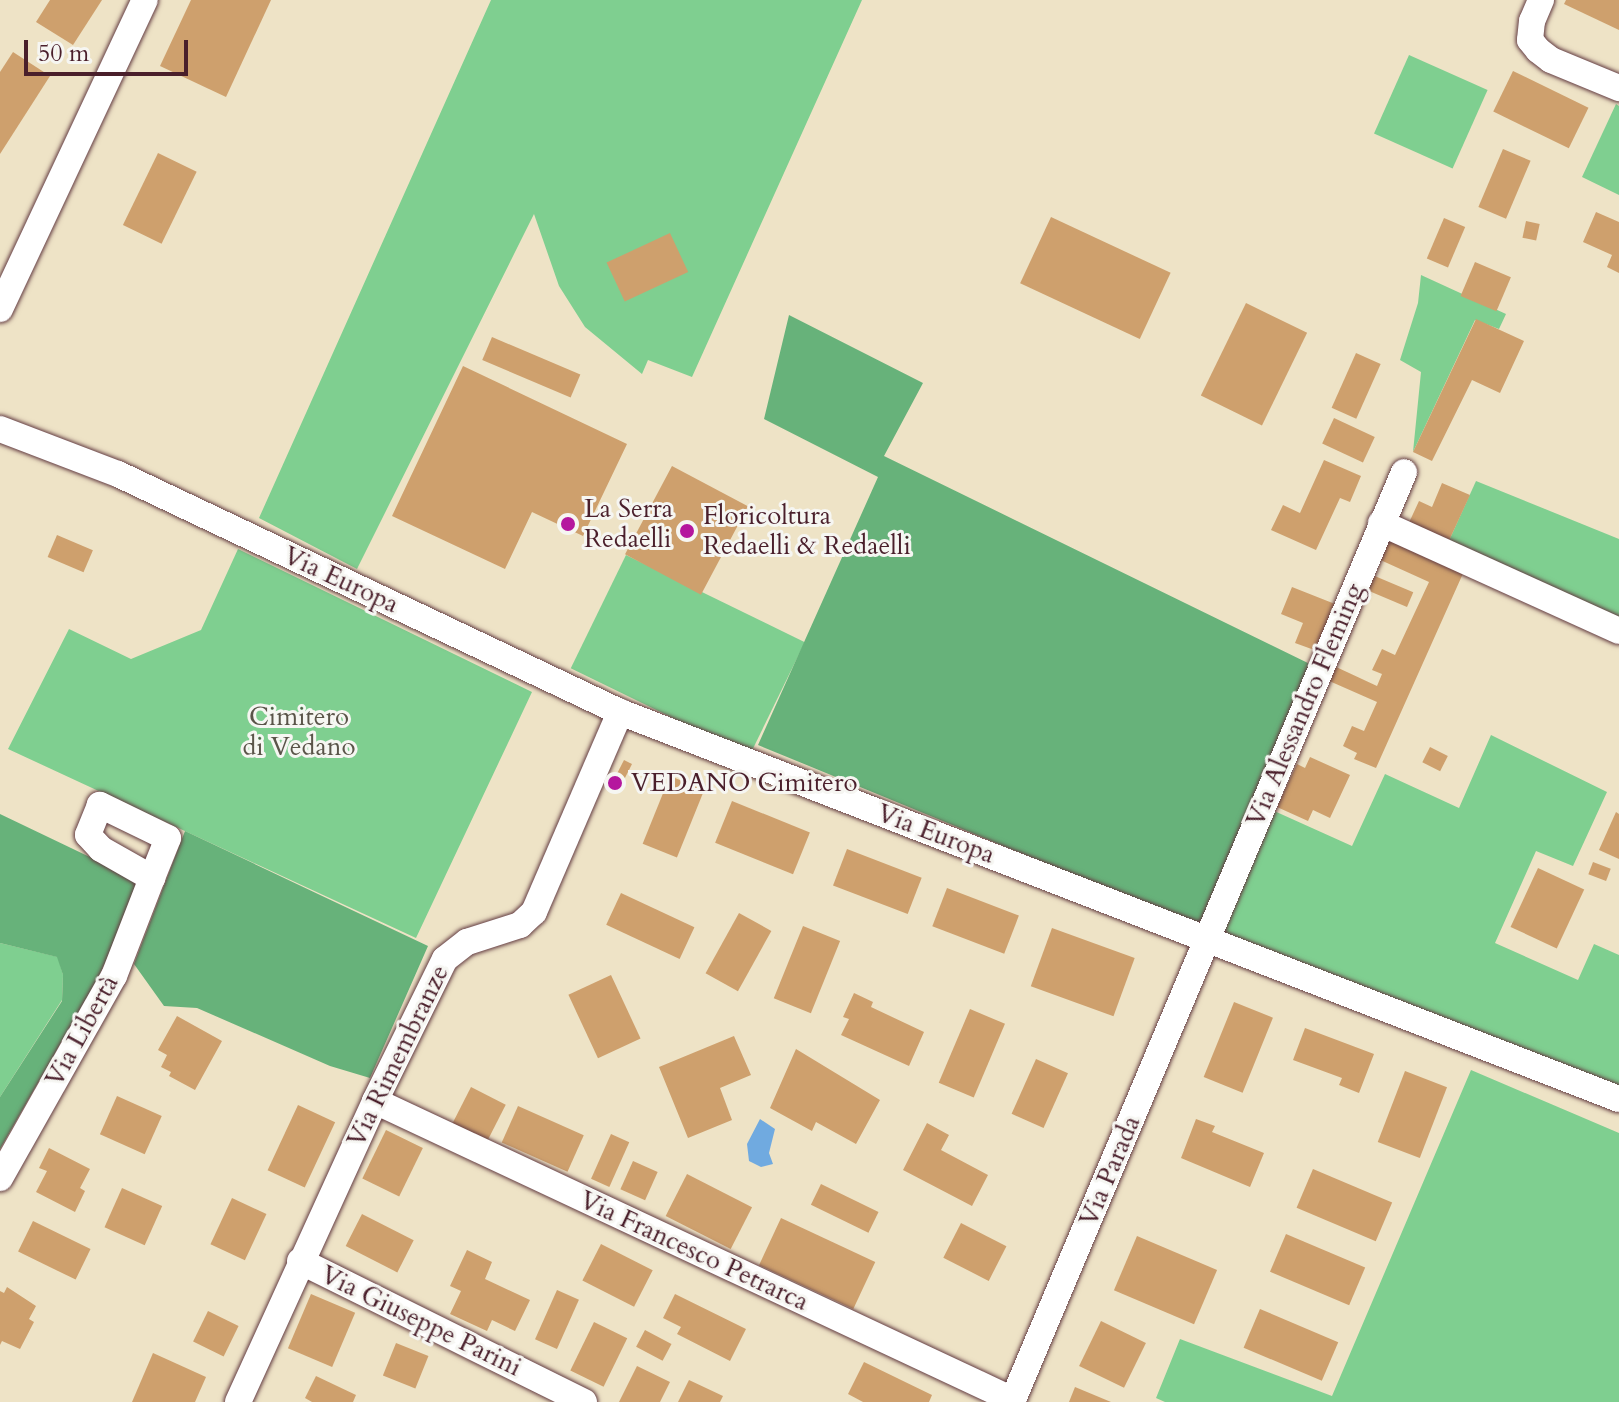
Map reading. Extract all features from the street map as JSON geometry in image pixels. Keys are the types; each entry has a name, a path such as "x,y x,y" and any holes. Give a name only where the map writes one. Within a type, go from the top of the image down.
{"street":[{"path":"0,309 145,0"},
{"path":"1541,0 1532,21 1530,40 1551,60 1619,88"},
{"name":"Via Europa","path":"0,429 118,474 620,712 1619,1099"},
{"name":"Via Alessandro Fleming","path":"1207,939 1404,472"},
{"path":"1381,523 1619,631"},
{"name":"Via Rimembranze","path":"238,1402 300,1261 445,959 467,942 520,925 539,904 620,712"},
{"name":"Via Libertà","path":"0,1178 114,976 152,878"},
{"name":"Via Parada","path":"1013,1401 1207,939"},
{"name":"Via Francesco Petrarca","path":"375,1101 1013,1401"},
{"name":"Via Giuseppe Parini","path":"300,1261 584,1402"}],"green space":[{"path":"491,0 862,0 692,377 648,360 642,374 585,327 559,286 534,214 357,569 259,518"},
{"path":"1409,55 1488,90 1453,169 1374,134"},
{"path":"1616,104 1619,106 1619,195 1582,177"},
{"path":"1421,275 1506,314 1499,329 1475,320 1413,452 1421,372 1400,360 1418,303"},
{"path":"789,315 923,383 884,456 1314,666 1203,928 758,745 878,477 764,419"},
{"path":"1476,481 1619,539 1619,621 1447,545"},
{"name":"Cimitero di Vedano","path":"238,549 532,692 416,938 8,749 69,629 131,659 201,630"},
{"path":"626,555 805,642 750,755 571,668"},
{"path":"1491,735 1607,792 1573,866 1536,851 1495,943 1578,980 1594,944 1619,955 1619,1087 1218,935 1272,810 1352,846 1385,774 1459,808"},
{"path":"0,814 142,882 98,978 0,1149 0,1097 62,1001 63,975 57,957 0,943"},
{"path":"185,831 428,946 370,1078 330,1066 197,1008 164,1006 134,964"},
{"path":"0,943 58,957 63,975 62,1000 0,1097"},
{"path":"1471,1070 1619,1133 1619,1402 1165,1402 1156,1398 1180,1339 1332,1396"}],"water":[{"path":"760,1119 775,1129 769,1153 773,1164 761,1167 749,1161 747,1144"}],"building":[{"path":"50,0 102,0 73,45 36,22"},
{"path":"191,0 271,0 226,97 160,66"},
{"path":"1566,0 1619,0 1619,30 1564,4"},
{"path":"13,52 50,76 0,154 0,72"},
{"path":"1513,71 1588,108 1569,148 1493,111"},
{"path":"1503,149 1531,161 1506,219 1478,207"},
{"path":"158,153 197,172 162,244 123,225"},
{"path":"1596,212 1619,222 1619,273 1607,267 1612,255 1583,242"},
{"path":"1051,217 1171,273 1140,339 1020,283"},
{"path":"1444,218 1465,227 1448,267 1427,259"},
{"path":"1526,221 1540,224 1536,241 1522,238"},
{"path":"670,233 688,272 625,302 607,263"},
{"path":"1475,262 1511,277 1496,311 1461,296"},
{"path":"1246,303 1307,333 1262,425 1201,396"},
{"path":"1476,319 1524,341 1500,393 1472,380 1432,461 1413,452"},
{"path":"492,337 580,375 571,398 482,360"},
{"path":"1356,353 1381,364 1356,419 1332,408"},
{"path":"463,366 627,444 583,536 532,512 505,569 392,516"},
{"path":"1334,418 1375,437 1363,462 1322,443"},
{"path":"1324,460 1361,476 1350,502 1340,498 1316,550 1271,530 1283,505 1300,513"},
{"name":"Floricoltura Redaelli & Redaelli","path":"672,466 748,506 701,595 625,554"},
{"path":"1442,483 1470,495 1447,545 1407,527 1419,501 1432,507"},
{"path":"57,535 93,550 84,572 48,557"},
{"path":"1387,535 1465,569 1376,768 1354,759 1357,753 1343,746 1352,726 1364,731 1377,702 1327,680 1334,666 1377,686 1382,674 1372,670 1382,649 1395,655 1429,582 1376,558"},
{"path":"1370,574 1413,592 1407,607 1364,589"},
{"path":"1292,587 1335,604 1317,651 1295,643 1303,623 1281,614"},
{"path":"1430,747 1448,756 1440,771 1422,762"},
{"path":"1310,757 1350,775 1330,818 1313,810 1308,821 1277,807 1297,764 1305,768"},
{"path":"624,760 632,764 622,784 614,780"},
{"path":"670,776 704,790 677,858 643,844"},
{"path":"732,801 810,832 793,874 715,843"},
{"path":"1616,812 1619,814 1619,859 1599,850"},
{"path":"847,849 922,878 908,914 833,885"},
{"path":"1593,862 1611,869 1606,881 1588,874"},
{"path":"1538,868 1584,890 1557,948 1511,927"},
{"path":"947,888 1019,916 1004,954 932,926"},
{"path":"621,893 694,927 680,959 606,925"},
{"path":"739,913 771,931 738,991 706,973"},
{"path":"803,926 840,941 811,1013 774,998"},
{"path":"1052,928 1135,958 1113,1016 1031,986"},
{"path":"611,975 641,1038 598,1058 568,995"},
{"path":"854,993 873,1002 871,1007 924,1032 909,1066 841,1035 849,1019 843,1017"},
{"path":"1234,1002 1273,1018 1243,1093 1204,1077"},
{"path":"970,1009 1005,1024 974,1097 939,1083"},
{"path":"177,1016 222,1041 195,1090 169,1076 171,1072 161,1067 167,1055 158,1050"},
{"path":"1305,1028 1374,1054 1359,1093 1339,1085 1342,1078 1293,1060"},
{"path":"734,1036 751,1075 720,1088 732,1120 688,1138 659,1067"},
{"path":"796,1049 880,1100 856,1144 816,1122 812,1131 770,1108"},
{"path":"1036,1059 1068,1073 1044,1128 1012,1114"},
{"path":"1405,1071 1447,1087 1420,1158 1378,1142"},
{"path":"471,1087 506,1105 486,1144 451,1126"},
{"path":"117,1096 162,1116 145,1154 100,1134"},
{"path":"298,1105 335,1122 305,1188 268,1170"},
{"path":"518,1106 584,1135 568,1172 502,1143"},
{"path":"1196,1119 1215,1126 1212,1132 1264,1153 1250,1187 1181,1158"},
{"path":"927,1123 949,1135 941,1150 988,1175 972,1206 903,1170"},
{"path":"386,1130 423,1148 399,1197 362,1179"},
{"path":"611,1134 629,1142 609,1187 591,1179"},
{"path":"49,1148 90,1169 80,1188 85,1191 75,1212 36,1192 47,1171 39,1168"},
{"path":"633,1161 658,1172 645,1200 620,1189"},
{"path":"1313,1169 1392,1203 1376,1241 1297,1208"},
{"path":"687,1174 752,1207 731,1249 666,1216"},
{"path":"821,1184 879,1212 868,1233 811,1205"},
{"path":"122,1188 162,1206 145,1245 105,1227"},
{"path":"232,1198 266,1214 245,1260 210,1244"},
{"path":"362,1214 414,1240 397,1272 346,1246"},
{"path":"781,1218 875,1262 853,1309 759,1265"},
{"path":"33,1221 91,1249 76,1280 18,1252"},
{"path":"961,1223 1006,1246 989,1281 943,1258"},
{"path":"1286,1234 1365,1268 1349,1305 1270,1272"},
{"path":"1137,1236 1217,1270 1194,1324 1114,1290"},
{"path":"601,1244 653,1270 634,1307 582,1281"},
{"path":"467,1250 492,1262 485,1279 530,1300 515,1331 492,1320 487,1331 450,1314 461,1291 450,1286"},
{"path":"7,1287 36,1306 29,1319 34,1322 20,1349 2,1341 0,1345 0,1291 4,1293"},
{"path":"557,1290 579,1300 557,1349 535,1339"},
{"path":"311,1294 355,1313 332,1367 288,1348"},
{"path":"675,1294 746,1329 730,1361 677,1334 681,1327 663,1318"},
{"path":"1260,1309 1338,1342 1322,1381 1244,1348"},
{"path":"208,1311 239,1326 224,1356 193,1342"},
{"path":"1101,1321 1146,1343 1124,1388 1079,1366"},
{"path":"594,1322 627,1338 604,1387 570,1371"},
{"path":"645,1330 671,1344 663,1361 636,1347"},
{"path":"396,1343 428,1356 415,1389 383,1375"},
{"path":"153,1353 206,1377 195,1402 132,1402"},
{"path":"864,1362 932,1395 929,1402 863,1402 848,1394"},
{"path":"637,1366 670,1382 660,1402 619,1402"},
{"path":"316,1376 356,1395 353,1402 312,1402 305,1398"},
{"path":"689,1380 723,1396 720,1402 678,1402"},
{"path":"1075,1387 1111,1402 1069,1402"}],"place":[{"name":"La Serra Redaelli","path":"568,524"},
{"name":"Floricoltura Redaelli & Redaelli","path":"687,531"},
{"name":"VEDANO Cimitero","path":"615,783"}]}
